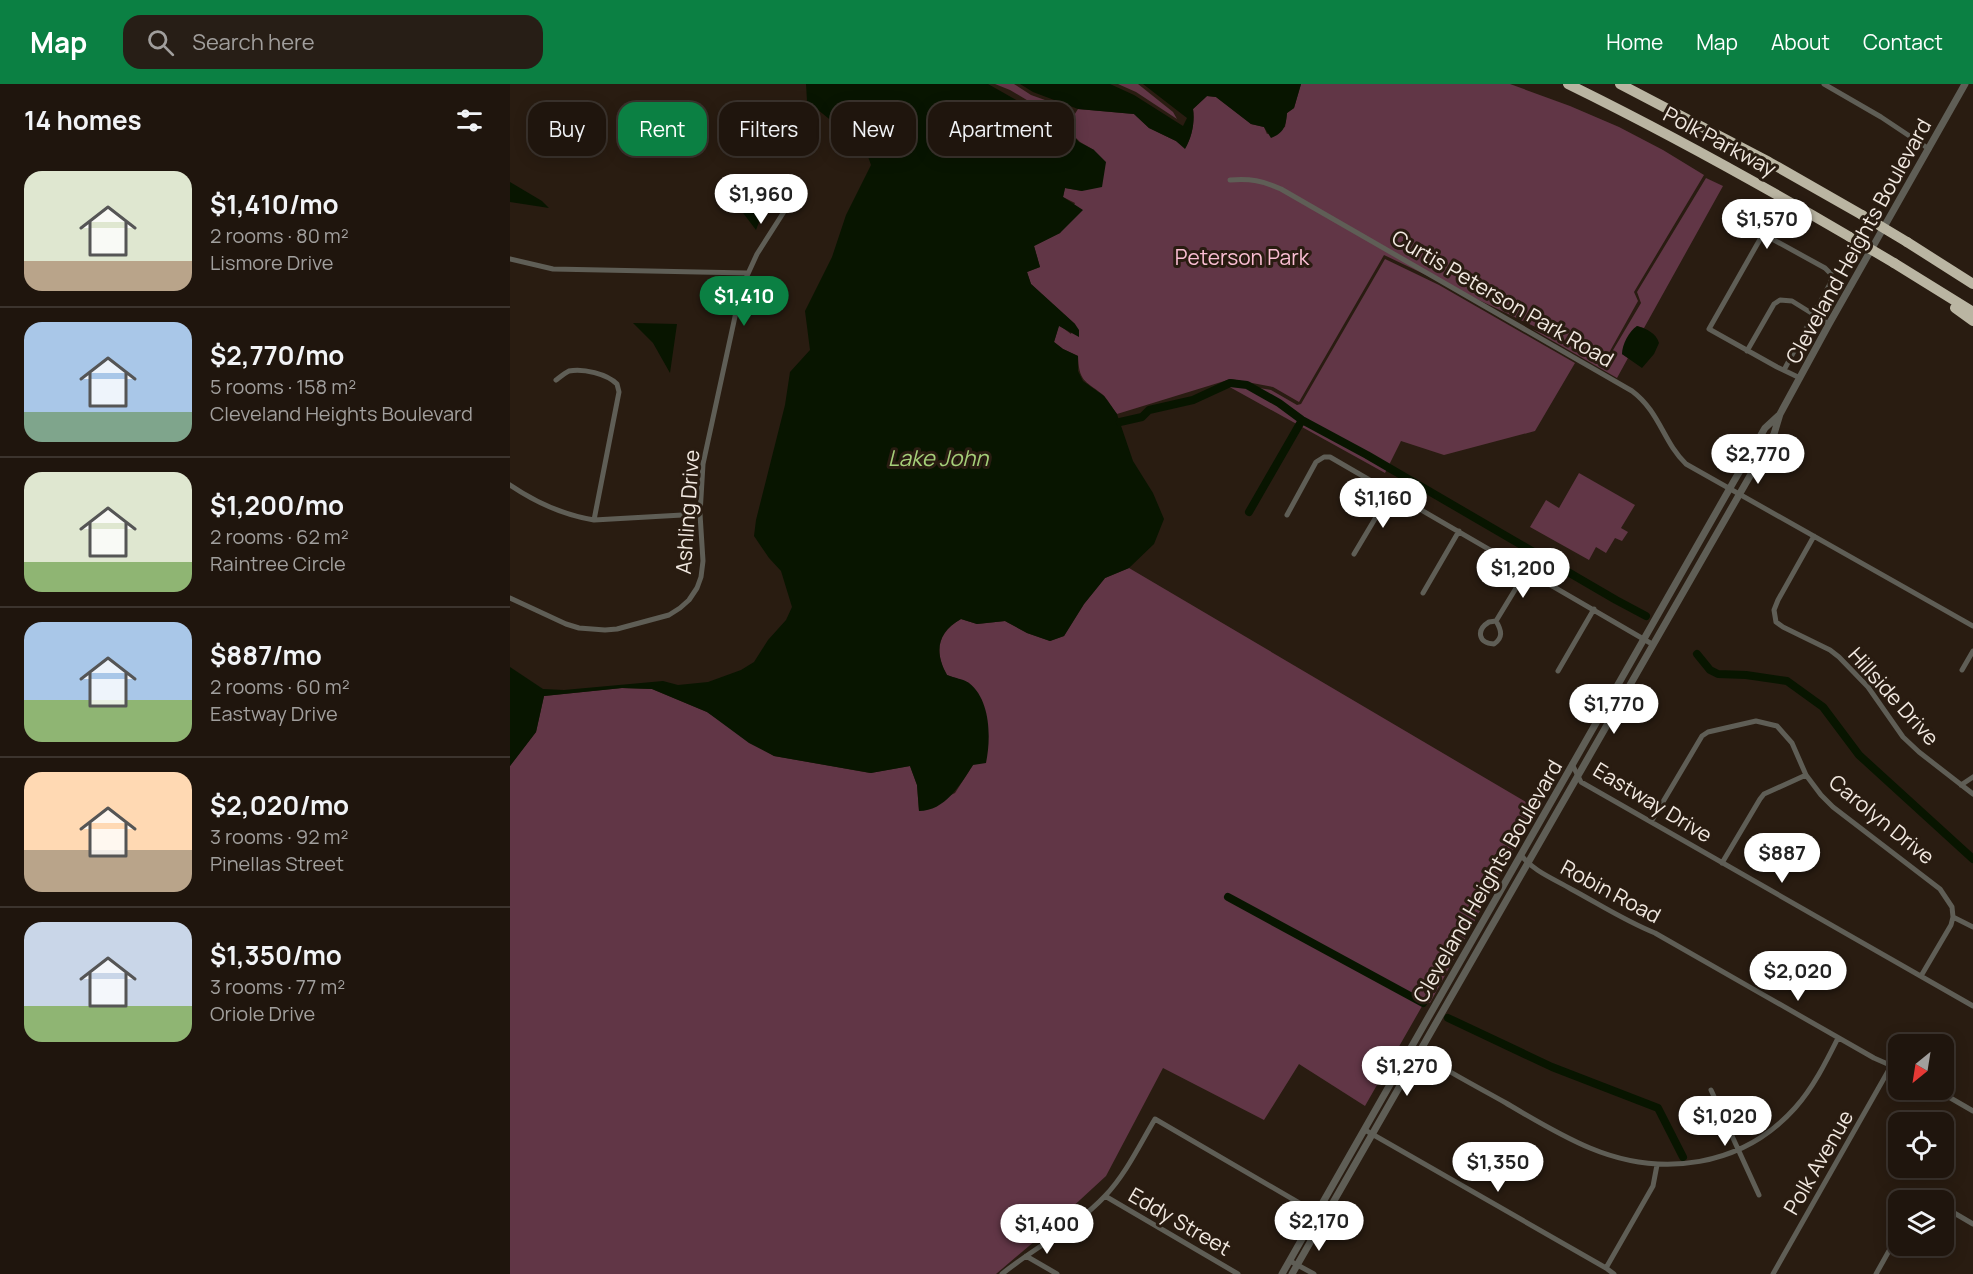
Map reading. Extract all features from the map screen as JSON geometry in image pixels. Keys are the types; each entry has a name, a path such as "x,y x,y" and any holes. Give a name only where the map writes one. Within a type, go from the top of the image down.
{"highway":[{"name":"Polk Parkway","path":"1568,84 1673,137 1770,190 1973,312"},
{"name":"Polk Parkway","path":"1620,84 1759,156 1862,215 1973,284"},
{"path":"1905,270 1973,321"}],"street":[{"path":"1824,84 1881,117 1929,149"},
{"name":"Cleveland Heights Boulevard","path":"1292,1274 1774,434 1780,414 1829,324 1965,84"},
{"path":"510,259 553,269 747,273 787,207 789,198 784,188 773,177"},
{"name":"Curtis Peterson Park Road","path":"1230,180 1249,178 1281,189 1632,391 1643,399 1686,464 1973,626"},
{"path":"1784,370 1832,282 1831,274 1826,268 1763,234 1709,329 1747,351 1784,370 1800,378"},
{"name":"Ashling Drive","path":"510,598 558,621 579,628 617,628 669,615 689,600 701,576 703,561 700,514 703,464 741,289 747,273"},
{"path":"1747,351 1776,301 1785,299 1792,301 1829,324"},
{"path":"556,380 568,372 582,371 605,375 617,384 619,392 594,520"},
{"name":"Cleveland Heights Boulevard","path":"1282,1274 1730,488 1765,428 1780,414"},
{"path":"1287,515 1318,460 1330,457 1652,644"},
{"path":"510,485 535,500 565,513 594,520 700,514"},
{"path":"1354,554 1391,492"},
{"path":"1423,593 1459,531"},
{"name":"Hillside Drive","path":"1814,536 1778,600 1774,610 1776,621 1783,627 1830,650 1852,668 1903,737 1973,794"},
{"path":"1496,621 1527,570"},
{"path":"1558,671 1594,609"},
{"path":"1496,621 1502,632 1501,637 1494,644 1487,644 1479,635 1480,630 1489,622 1496,621"},
{"path":"1962,670 1973,651"},
{"name":"Carolyn Drive","path":"1651,822 1698,740 1708,732 1756,721 1777,726 1792,743 1806,775 1833,807 1940,889 1952,907 1953,917"},
{"name":"Eastway Drive","path":"1572,764 1581,782 1973,1006"},
{"path":"1722,863 1764,794 1806,775"},
{"path":"1961,785 1973,777"},
{"name":"Robin Road","path":"1521,855 1527,863 1629,922 1655,933 1888,1064"},
{"path":"1920,976 1951,926 1953,917 1973,927"},
{"path":"1461,960 1469,965"},
{"path":"1437,1002 1445,1007"},
{"path":"1411,1048 1573,1140 1614,1156 1673,1166 1718,1159 1770,1131 1797,1107 1811,1087 1838,1038"},
{"name":"Polk Avenue","path":"1773,1274 1888,1071"},
{"path":"1712,1090 1759,1195"},
{"path":"1954,1100 1973,1111"},
{"path":"1002,1274 1076,1221 1105,1196 1131,1160 1155,1119 1325,1218"},
{"path":"1365,1130 1614,1274"},
{"path":"1606,1268 1653,1186 1657,1165"},
{"name":"Eddy Street","path":"1105,1196 1238,1274"},
{"path":"1954,1213 1970,1223"},
{"path":"1876,1274 1888,1253"},
{"path":"1026,1256 1057,1274"},
{"path":"1290,1261 1314,1274"}],"green space":[{"path":"995,84 1014,84 1031,95 1051,102 1030,102"},
{"path":"1118,84 1138,84 1173,112 1177,119 1136,92"},
{"name":"Peterson Park","path":"1301,84 1510,84 1619,127 1704,175 1634,292 1638,301 1605,360 1384,255 1299,402 1273,387 1231,379 1117,414 1104,396 1081,375 1078,356 1054,342 1059,325 1071,334 1075,324 1031,284 1027,272 1040,267 1034,246 1060,233 1075,203 1063,197 1065,188 1082,191 1094,150 1074,136 1074,115 1078,109 1134,114 1149,128 1185,148 1192,129 1193,109 1207,96 1216,97 1251,124 1264,127 1267,134 1285,127 1287,113 1294,108"},
{"path":"1706,178 1723,186 1644,328 1637,326 1622,354 1628,358 1617,378 1532,329 1606,362 1641,303 1637,292"},
{"path":"1385,259 1439,285 1575,363 1535,431 1444,455 1401,441 1385,473 1226,385 1230,383 1271,390 1297,405 1301,404"},
{"path":"1579,473 1635,505 1621,528 1628,532 1622,541 1615,538 1606,553 1596,547 1589,560 1530,527 1546,500 1559,508"},
{"path":"1129,568 1536,808 1430,1003 1425,1001 1365,1106 1299,1064 1264,1120 1163,1068 1106,1176 996,1274 510,1274 510,766 536,732 544,696 622,688 652,689 707,712 774,756 870,773 910,766 917,785 919,811 955,793 973,765 969,683 947,675 940,659 940,644 947,630 961,619 977,624 1005,621 1027,633 1050,641 1064,636 1084,604 1105,578"}],"water":[{"name":"Lake John","path":"806,84 988,84 1020,102 928,102 928,156 1074,156 1074,137 1094,150 1106,162 1102,187 1082,191 1065,188 1063,197 1083,210 1060,233 1034,246 1040,267 1027,272 1031,284 1079,330 1079,337 1059,326 1054,342 1078,356 1078,371 1083,381 1104,396 1117,414 1133,461 1153,493 1164,519 1154,544 1129,568 1105,578 1084,604 1064,636 1050,641 1027,633 1005,621 977,624 961,619 947,630 940,643 939,651 943,667 947,675 969,683 982,699 988,720 988,753 986,763 973,765 951,796 937,807 919,811 917,785 910,766 871,773 774,756 749,743 707,712 652,689 622,688 544,696 536,732 510,766 510,667 543,689 564,690 663,681 678,685 708,682 741,670 754,662 768,640 786,620 792,607 781,571 754,536 785,405 790,372 810,350 805,311 832,257 846,215 871,165 868,156 916,156 916,102 831,102 831,120 819,111 819,102 807,101"},
{"path":"1020,84 1110,84 1134,95 1183,126 1187,118 1143,84 1301,84 1294,108 1287,113 1284,128 1271,138 1264,127 1251,124 1216,97 1207,96 1193,109 1192,129 1185,149 1176,141 1149,128 1134,114 1078,109 1074,107 1074,102 1059,102 1033,92"},
{"path":"747,178 765,206 756,230 728,193"},
{"path":"510,182 542,201 549,208 510,202"},
{"path":"633,323 677,324 670,373 653,343"},
{"path":"1637,326 1651,332 1659,343 1654,354 1642,368 1622,354 1626,338"}],"waterway":[{"path":"1120,422 1142,417 1149,410 1193,400 1230,383 1247,385 1279,403 1302,420 1646,616"},
{"path":"1249,512 1302,420"},
{"path":"1697,654 1710,670 1718,674 1746,675 1787,681 1823,707 1859,755 1973,859"},
{"path":"1228,897 1423,1003"},
{"path":"1448,1018 1552,1067 1658,1108 1683,1157"}]}
